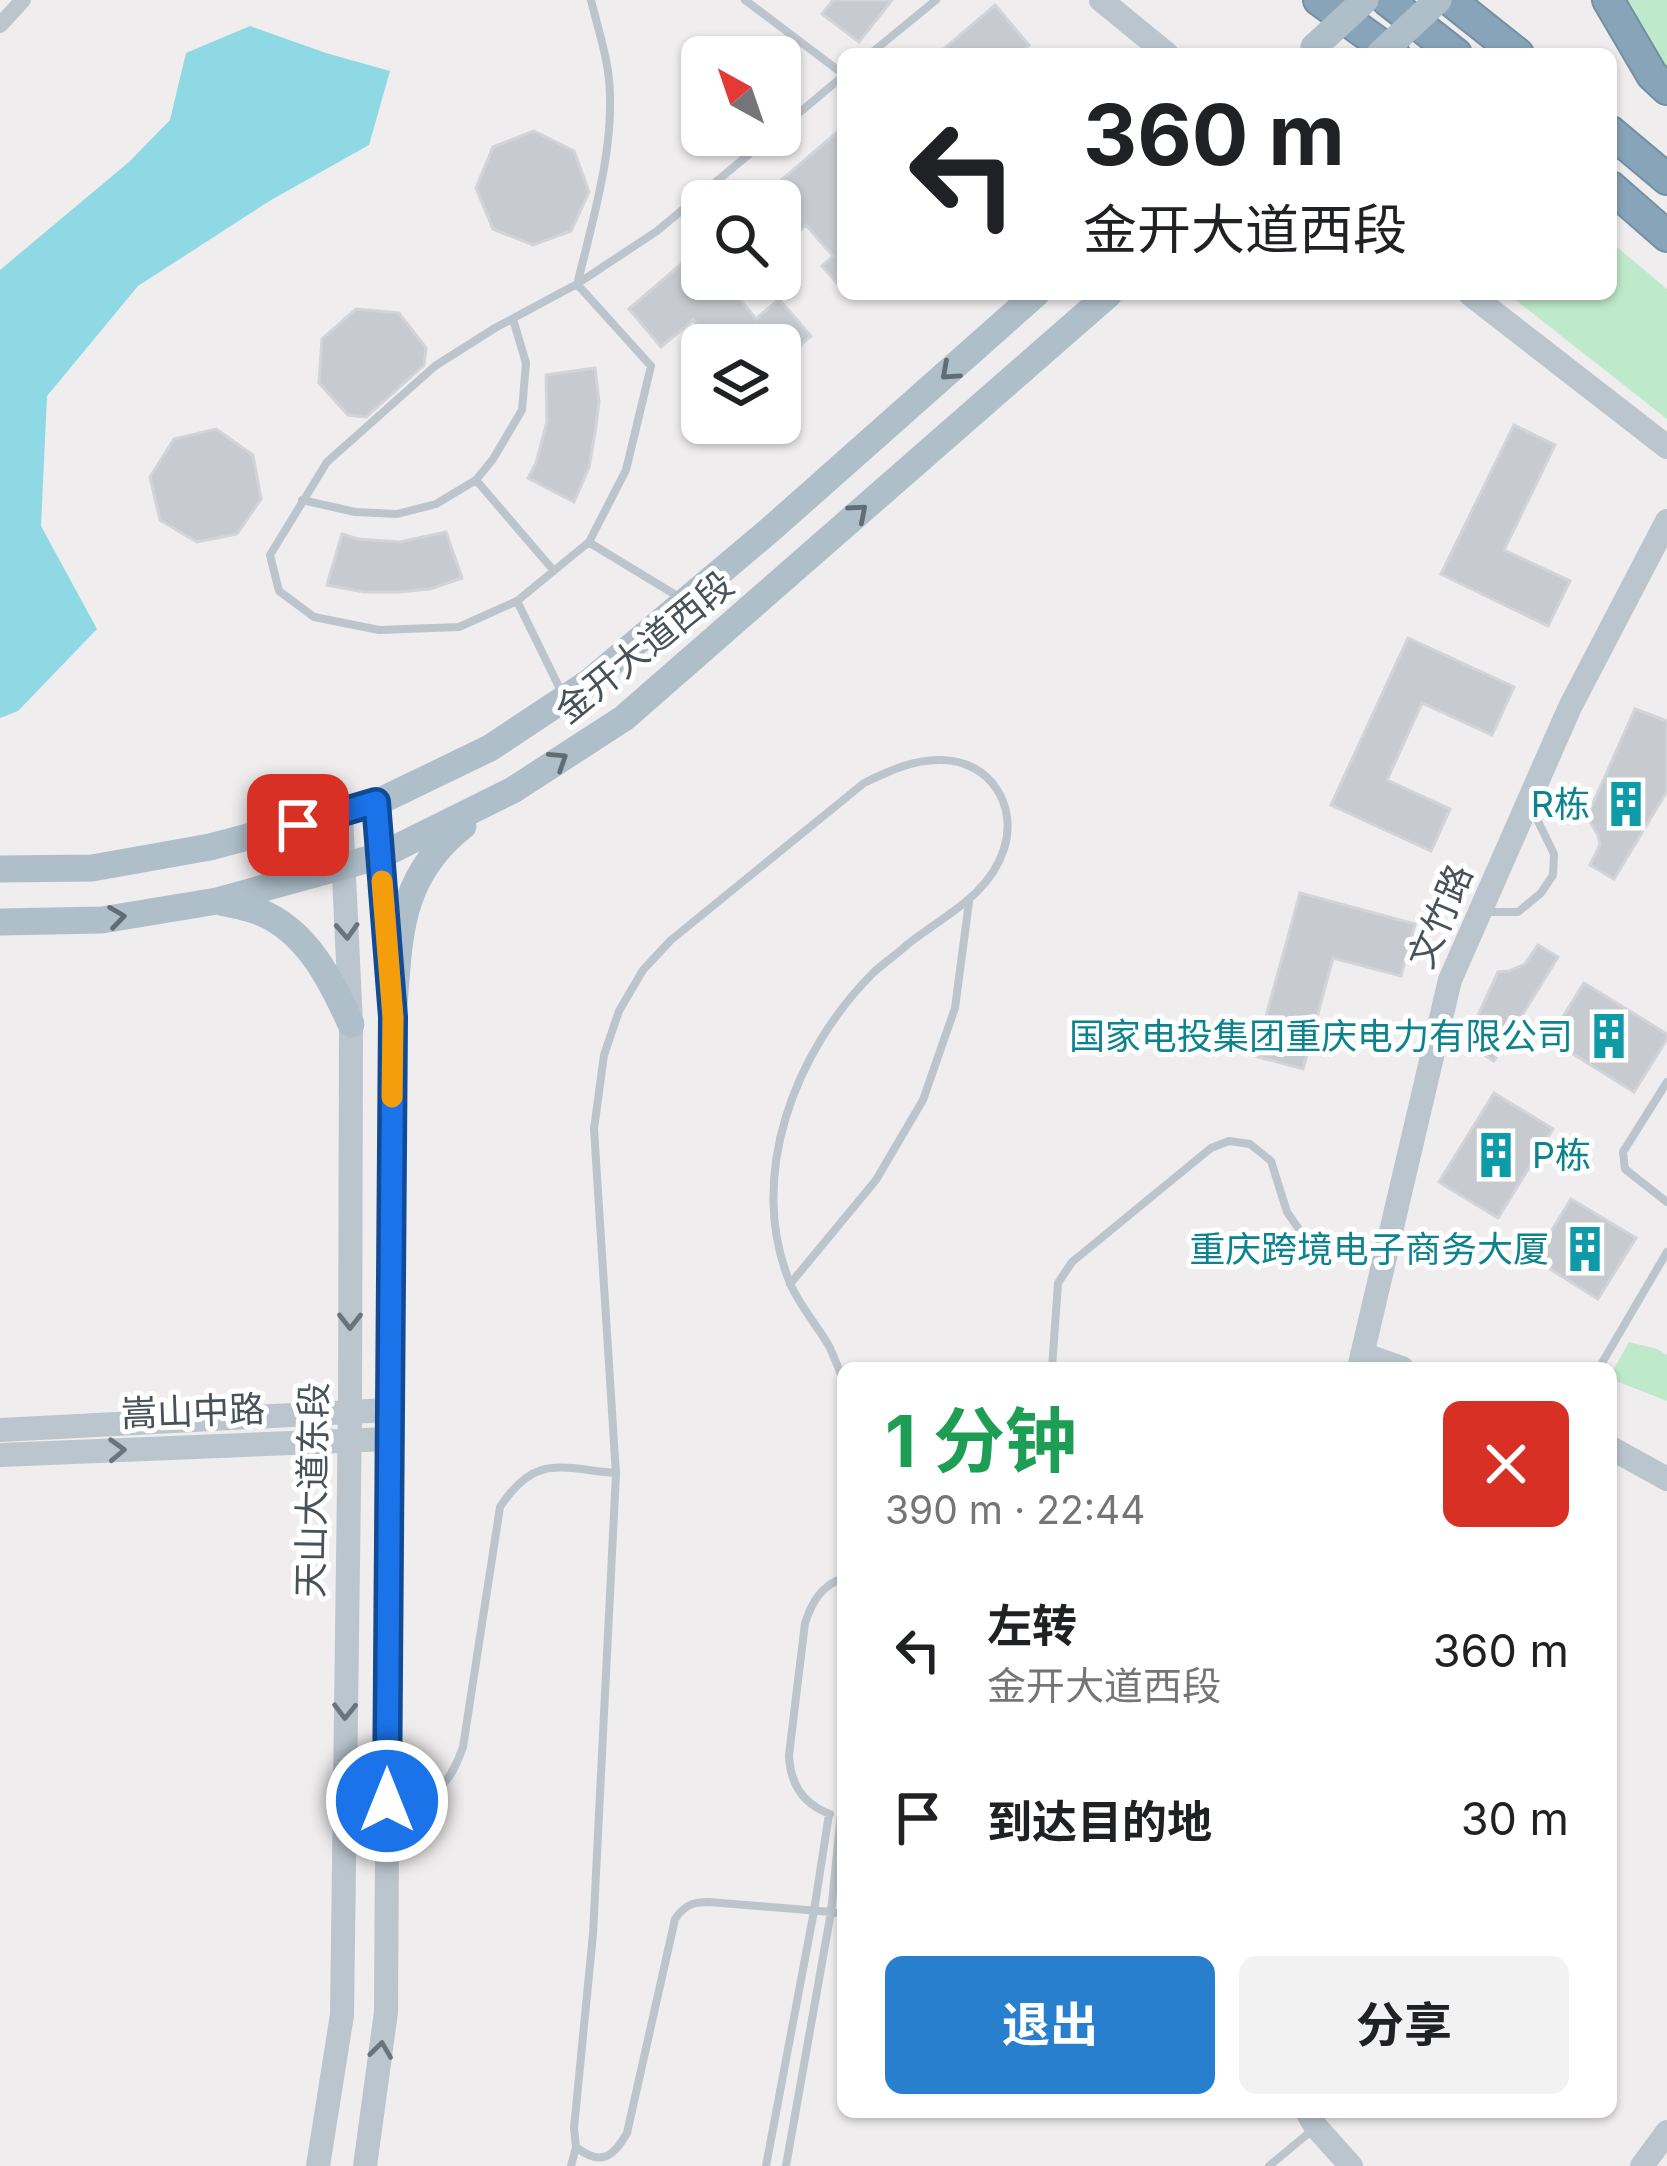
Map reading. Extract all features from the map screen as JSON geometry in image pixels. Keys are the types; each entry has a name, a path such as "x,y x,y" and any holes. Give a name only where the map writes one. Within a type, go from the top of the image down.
{"highway":[{"path":"1319,0 1386,48"},
{"path":"1388,0 1448,48"},
{"path":"1450,0 1510,48"},
{"path":"1608,0 1652,75 1667,89"},
{"path":"1617,137 1667,179"},
{"path":"1617,192 1667,236"},
{"path":"1617,214 1667,250"}],"main road":[{"path":"1101,0 1160,48"},
{"path":"1314,48 1365,0"},
{"path":"1386,48 1438,0"},
{"name":"金开大道西段","path":"0,869 92,868 210,847 376,802 490,748 588,683 771,529 1029,300"},
{"name":"金开大道西段","path":"0,922 102,920 217,901 380,856 513,790 624,718 1102,300"},
{"path":"1478,300 1667,447"},
{"name":"文竹路","path":"1360,1361 1450,980 1570,707 1667,521"},
{"path":"393,1017 405,912 416,878 458,830 513,790"},
{"name":"天山大道东段","path":"365,2166 386,2012 393,1017 376,802"},
{"name":"天山大道东段","path":"318,2166 342,2015 351,1024 341,814"},
{"path":"217,901 262,912 301,941 331,980 351,1024"},
{"name":"嵩山中路","path":"0,1430 388,1410"},
{"name":"嵩山中路","path":"0,1455 389,1438"},
{"path":"1617,1451 1667,1479"},
{"path":"1312,2119 1351,2166"},
{"path":"1642,2166 1667,2132"}],"street":[{"path":"0,25 23,0"}],"lane":[{"path":"577,284 599,197 608,134 608,69 591,0"},
{"path":"746,0 837,70"},
{"path":"877,48 936,0"},
{"path":"801,110 837,80"},
{"path":"577,284 651,366 626,470 589,542 517,601 459,627 379,630 314,617 279,591 270,555 327,462 435,366 577,284 657,231 747,156"},
{"path":"302,500 355,512 397,514 436,504 476,480 522,410 526,363 513,319"},
{"path":"476,480 554,571"},
{"path":"589,542 686,601"},
{"path":"517,601 565,698"},
{"path":"571,2166 593,1934 616,1474 593,1129 604,1055 619,1011 643,970 671,940 864,783 898,766 942,760 970,764 992,780 1004,799 1008,821 1004,850 970,901 872,974 832,1023 784,1119 773,1169 773,1207 790,1284 837,1365"},
{"path":"1480,912 1518,911 1541,893 1552,875 1554,854 1528,802"},
{"path":"790,1284 876,1180 923,1100 955,1008 970,901"},
{"path":"1667,1082 1623,1152 1625,1169 1667,1202"},
{"path":"1052,1362 1058,1283 1072,1262 1211,1148 1229,1141 1250,1144 1270,1161 1287,1212 1303,1235 1323,1249 1383,1264"},
{"path":"1603,1362 1667,1252"},
{"path":"387,1801 421,1799 440,1789 454,1771 463,1747 500,1508 511,1490 528,1474 551,1468 616,1474"},
{"path":"837,1580 810,1607 789,1755 795,1785 815,1808 837,1814"},
{"path":"766,2166 829,1814"},
{"path":"785,2166 837,1859"},
{"path":"576,2147 589,2158 602,2159 617,2150 627,2133 675,1919 682,1909 693,1902 709,1902 837,1912"},
{"path":"1269,2166 1312,2119"}],"green space":[{"path":"1619,0 1667,0 1667,77"},
{"path":"1617,247 1667,289 1667,419 1516,300 1617,300"},
{"path":"1629,1342 1667,1355 1667,1401 1617,1381 1617,1363"}],"water":[{"path":"250,26 390,71 369,145 271,200 138,286 47,396 41,526 97,629 18,711 0,718 0,270 129,162 170,120 186,53"}],"building":[{"path":"833,0 892,0 859,42 822,14"},
{"path":"995,5 1029,45 1026,48 945,48"},
{"path":"534,131 574,151 589,192 571,231 533,245 493,229 476,188 493,147"},
{"path":"837,132 837,283 822,266 833,256 806,225 801,230 801,180 781,180"},
{"path":"681,264 681,300 740,300 756,319 780,300 801,324 697,324 693,320 681,324 681,330 661,347 629,309"},
{"path":"356,309 399,313 426,348 424,365 366,417 348,415 319,383 322,339"},
{"path":"801,324 811,336 801,345"},
{"path":"595,368 599,402 595,433 589,467 574,502 528,478 547,422 546,375"},
{"path":"1514,425 1555,445 1504,550 1570,581 1548,626 1441,574"},
{"path":"216,429 253,455 261,499 237,534 197,542 160,520 150,477 174,439"},
{"path":"446,532 462,578 430,589 398,592 327,585 342,534 400,542"},
{"path":"1408,638 1514,687 1492,735 1422,703 1387,780 1450,809 1431,851 1331,805"},
{"name":"R栋","path":"1635,709 1667,721 1667,791 1614,879 1590,865 1600,845 1587,817"},
{"path":"1300,893 1415,924 1401,976 1333,958 1303,1069 1255,1056"},
{"path":"1538,945 1558,957 1494,1061 1465,1044 1498,972 1525,964"},
{"name":"国家电投集团重庆电力有限公司","path":"1584,983 1667,1034 1634,1092 1549,1039"},
{"name":"P栋","path":"1494,1093 1553,1129 1498,1218 1439,1182"},
{"name":"重庆跨境电子商务大厦","path":"1571,1199 1636,1238 1598,1299 1534,1259"}],"slow traffic":[{"path":"382,881 393,1017 392,1097"}],"place":[{"name":"R栋","path":"1626,804"},
{"name":"国家电投集团重庆电力有限公司","path":"1609,1036"},
{"name":"P栋","path":"1496,1155"},
{"name":"重庆跨境电子商务大厦","path":"1585,1249"}],"route":[{"path":"298,825 376,802 393,1017 387,1801"}]}
